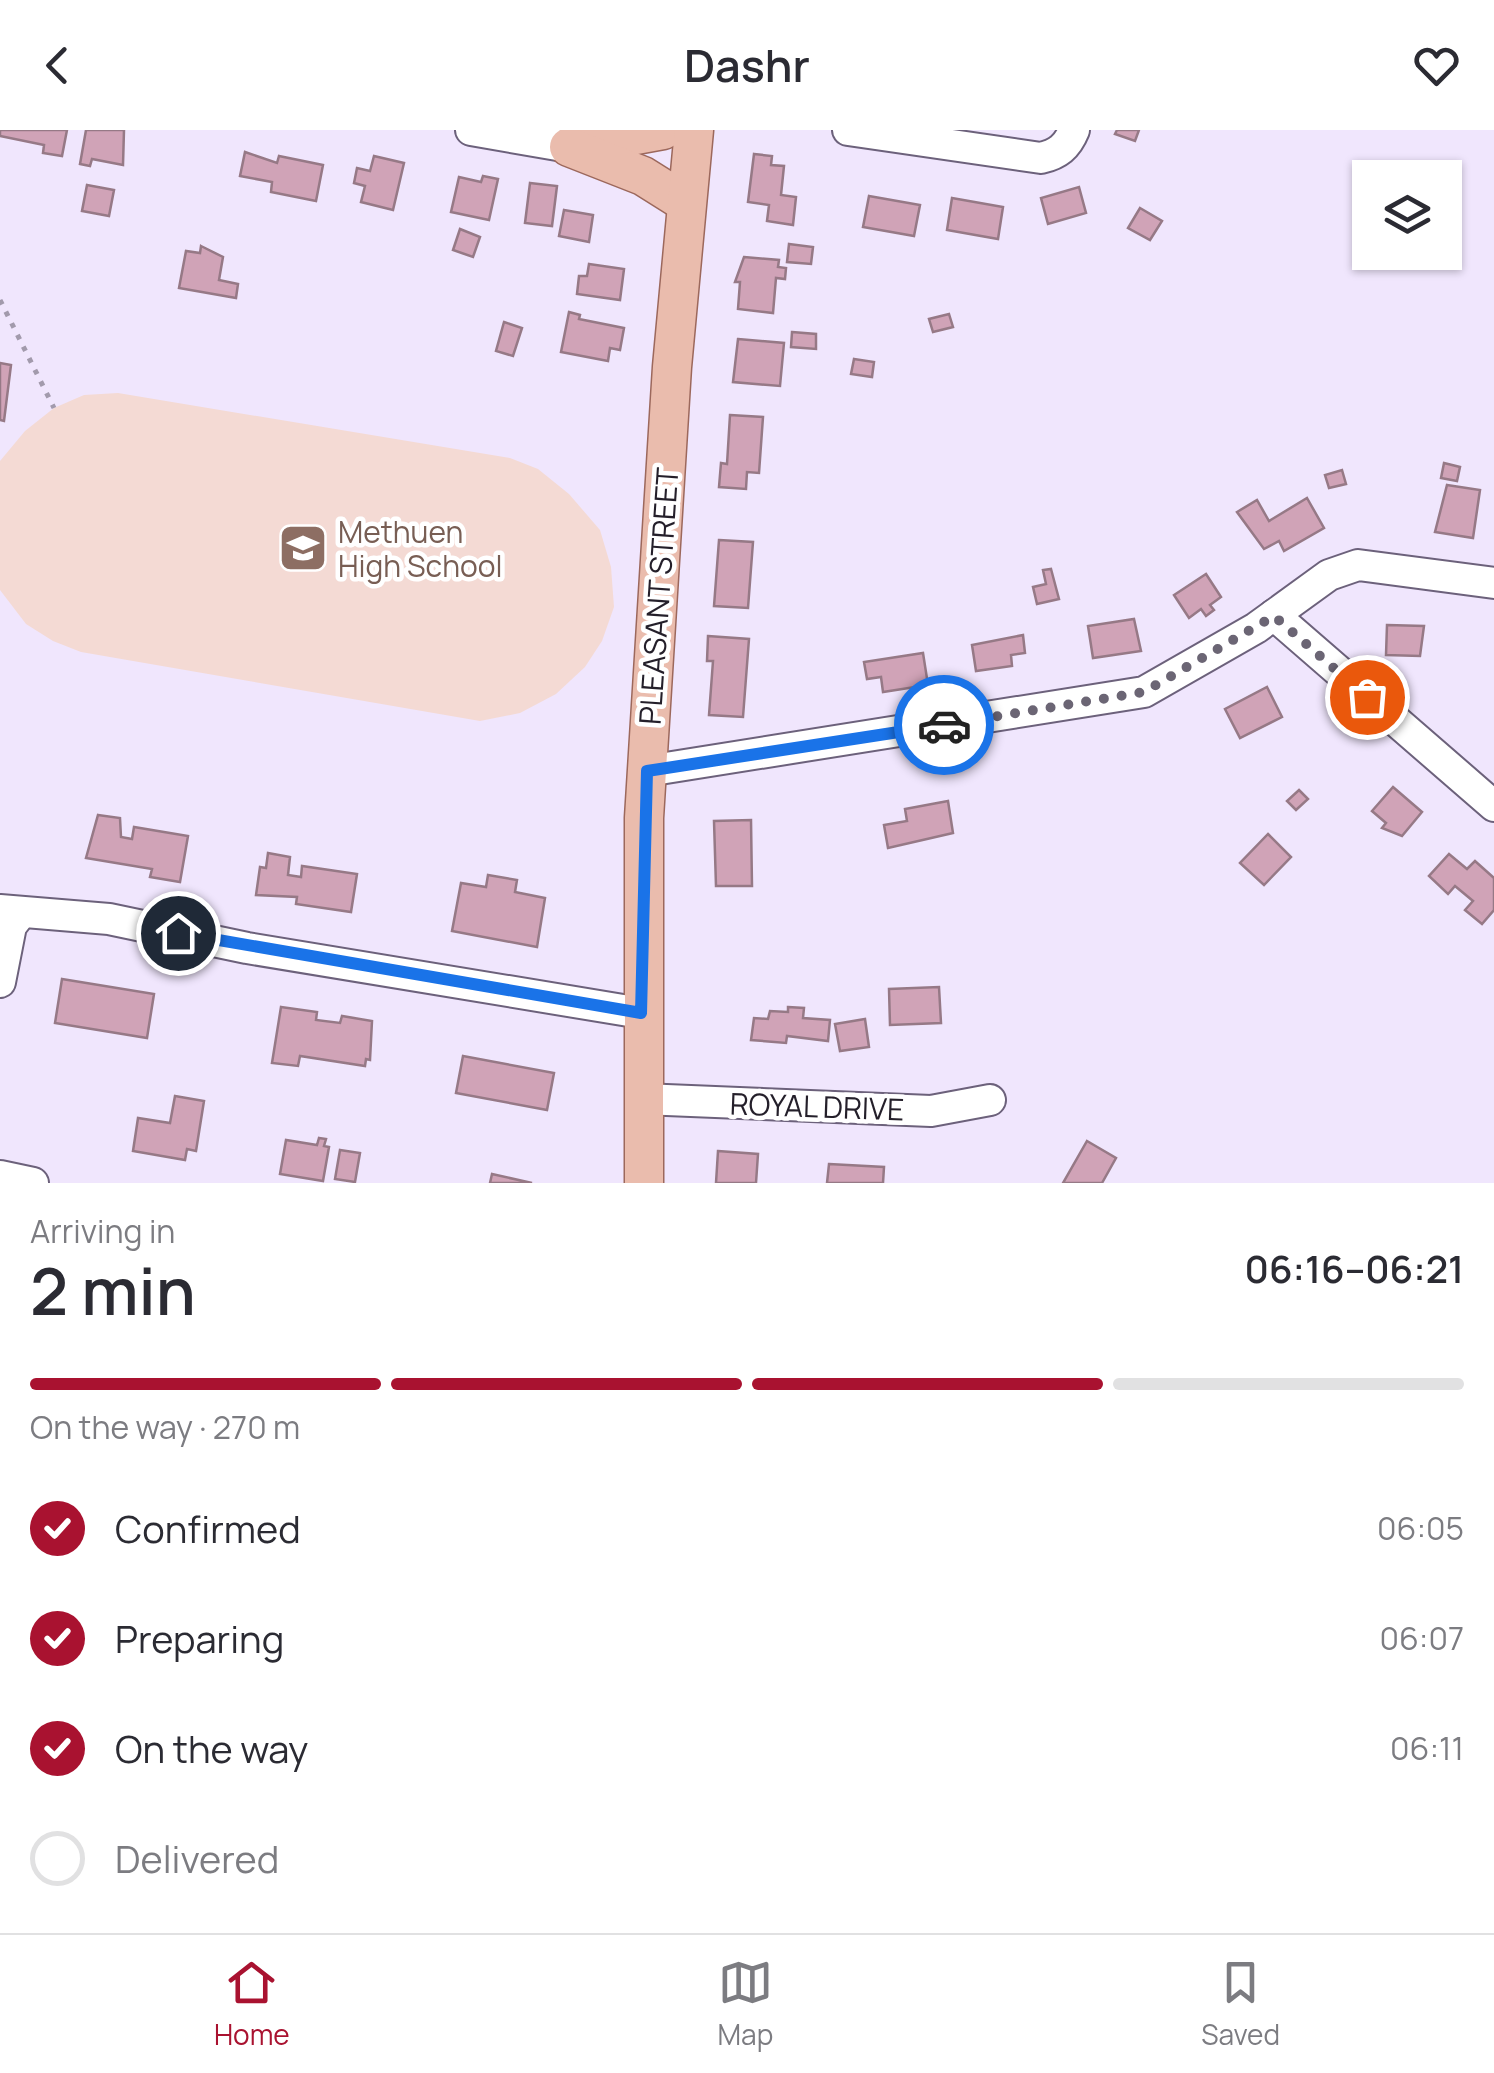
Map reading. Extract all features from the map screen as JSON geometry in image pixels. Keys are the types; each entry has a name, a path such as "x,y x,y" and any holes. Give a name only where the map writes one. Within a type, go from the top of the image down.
{"main road":[{"path":"569,147 663,130"},
{"name":"PLEASANT STREET","path":"644,1183 641,1013 647,771 694,130"},
{"path":"569,147 643,176 686,203"}],"street":[{"path":"470,130 569,147"},
{"path":"848,130 1041,158 1054,155 1068,143 1074,130"},
{"path":"647,771 816,748 1144,692 1274,616 1329,574 1358,565 1494,583"},
{"path":"1274,616 1494,806"},
{"path":"0,982 10,912 40,910 641,1013"},
{"name":"ROYAL DRIVE","path":"642,1099 931,1110 990,1100"},
{"path":"0,1176 34,1183"}],"path":[{"path":"0,300 54,408"}],"shaded area":[{"name":"Methuen High School","path":"118,393 510,458 538,469 569,494 600,530 611,567 614,607 602,641 585,667 556,694 520,713 480,721 81,652 53,641 26,624 0,590 0,461 25,431 54,408 84,395"}],"building":[{"path":"0,130 67,130 62,156 43,153 44,145 0,136"},
{"path":"86,130 124,130 123,165 92,159 90,166 80,164"},
{"path":"1117,130 1139,130 1135,141 1115,134"},
{"path":"245,152 277,163 279,156 323,165 316,201 271,192 272,182 240,176"},
{"path":"754,154 772,156 771,165 784,166 781,195 796,197 793,225 767,221 769,205 748,202"},
{"path":"374,156 404,163 393,210 361,202 365,186 354,183 357,168 370,171"},
{"path":"483,176 498,179 489,220 451,212 459,177 481,182"},
{"path":"530,183 557,186 552,226 525,223"},
{"path":"87,185 114,190 109,216 82,211"},
{"path":"1079,187 1086,213 1048,224 1041,198"},
{"path":"869,196 920,205 914,236 863,227"},
{"path":"952,198 1003,207 998,239 947,230"},
{"path":"1140,208 1162,221 1150,240 1128,228"},
{"path":"564,210 593,215 589,242 559,236"},
{"path":"460,229 480,237 473,257 453,250"},
{"path":"789,244 813,247 811,264 787,262"},
{"path":"201,246 223,257 219,280 238,284 236,298 179,288 186,251 200,253"},
{"path":"744,257 779,260 778,267 786,268 785,279 776,278 773,313 738,309 740,282 735,282"},
{"path":"589,264 624,269 620,300 577,294 579,276 587,276"},
{"path":"569,312 580,315 579,319 624,328 620,350 610,348 608,361 561,352"},
{"path":"949,314 953,327 933,332 929,319"},
{"path":"504,322 522,328 513,356 496,351"},
{"path":"792,332 816,334 816,349 791,347"},
{"path":"738,339 784,343 780,386 733,382"},
{"path":"854,359 874,362 872,377 851,374"},
{"path":"0,363 11,365 4,421 0,420"},
{"path":"730,415 763,417 759,473 747,472 746,489 719,487 721,463 727,464"},
{"path":"1444,463 1460,467 1457,481 1441,478"},
{"path":"1342,470 1346,484 1329,488 1325,475"},
{"path":"1447,485 1480,490 1473,538 1435,532"},
{"path":"1307,498 1324,528 1284,551 1279,541 1264,549 1237,512 1257,500 1269,521"},
{"path":"719,540 753,542 748,608 714,606"},
{"path":"1051,569 1059,599 1037,604 1033,587 1046,584 1043,570"},
{"path":"1206,574 1221,597 1210,605 1214,610 1206,616 1201,609 1189,618 1174,595"},
{"path":"1134,619 1141,651 1093,658 1088,626"},
{"path":"1387,625 1424,626 1420,656 1386,655"},
{"path":"1023,635 1025,653 1011,655 1012,666 976,671 972,645"},
{"path":"708,636 749,639 743,717 709,715 713,661 707,661"},
{"path":"923,653 928,685 883,692 881,677 867,679 864,662"},
{"path":"1267,687 1282,717 1240,738 1225,709"},
{"path":"1393,787 1422,812 1402,836 1382,828 1386,823 1372,811"},
{"path":"1299,790 1308,799 1296,810 1287,801"},
{"path":"948,801 953,833 888,848 884,825 907,821 905,809"},
{"path":"98,815 120,818 121,837 132,839 134,827 188,836 180,882 150,877 152,869 86,858"},
{"path":"751,820 752,886 716,886 714,821"},
{"path":"1268,834 1291,857 1264,885 1240,863"},
{"path":"268,853 290,857 288,875 301,877 302,866 357,874 351,912 296,904 297,897 256,895 260,867 266,868"},
{"path":"1449,854 1467,869 1475,861 1494,878 1494,910 1482,924 1465,910 1473,901 1455,886 1448,894 1429,876"},
{"path":"488,875 517,880 515,892 545,898 537,947 452,931 461,883 486,887"},
{"path":"62,979 154,994 147,1038 55,1023"},
{"path":"939,987 941,1023 890,1025 889,989"},
{"path":"281,1007 317,1012 316,1020 340,1023 342,1016 372,1021 370,1060 366,1059 365,1066 300,1056 298,1066 272,1063"},
{"path":"788,1007 804,1008 803,1018 830,1020 828,1041 787,1036 786,1043 751,1040 754,1018 768,1019 770,1011 788,1012"},
{"path":"865,1019 869,1047 840,1051 835,1024"},
{"path":"463,1056 554,1073 547,1110 456,1093"},
{"path":"175,1096 204,1101 196,1151 187,1149 185,1160 133,1151 138,1118 170,1123"},
{"path":"319,1138 326,1139 324,1146 329,1147 323,1181 280,1174 286,1140 317,1145"},
{"path":"1087,1141 1116,1158 1102,1183 1063,1183"},
{"path":"340,1150 360,1153 355,1182 335,1179"},
{"path":"718,1151 758,1154 756,1183 716,1183"},
{"path":"829,1164 884,1167 883,1183 827,1183"},
{"path":"492,1174 532,1183 490,1183"}],"way so far":[{"path":"944,725 1144,692 1174,678 1274,616 1367,697"}],"place":[{"name":"Methuen High School","path":"303,548"}],"route":[{"path":"178,933 247,948 641,1013 647,771 816,748 944,725"}]}
